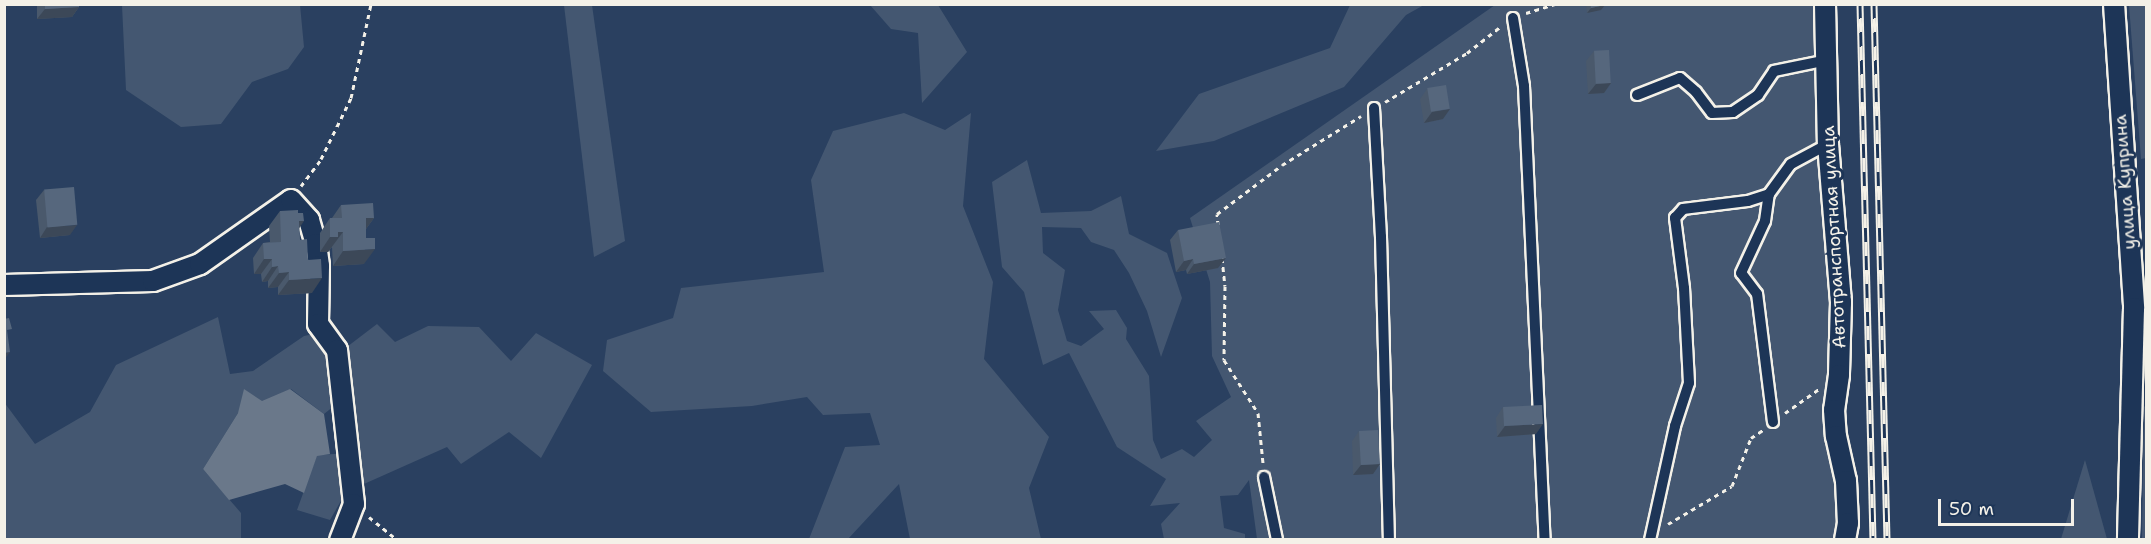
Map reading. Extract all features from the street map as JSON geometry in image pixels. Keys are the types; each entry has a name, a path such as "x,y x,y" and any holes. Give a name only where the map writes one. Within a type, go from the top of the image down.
{"street":[{"name":"Автотранспортная улица","path":"1825,4 1828,144 1841,302 1835,428 1846,481 1848,523 1845,540"},
{"name":"улица Куприна","path":"2114,4 2134,308 2128,540"},
{"path":"4,285 153,281 200,264 291,200 309,220 319,266 318,324 337,350 354,504 340,540"}],"lane":[{"path":"1513,18 1524,86 1545,540"},
{"path":"1637,95 1680,78 1696,92 1712,113 1733,112 1758,95 1774,71 1827,60"},
{"path":"1374,108 1381,237 1389,540"},
{"path":"1773,422 1757,294 1741,273 1765,221 1769,194 1791,164 1828,144"},
{"path":"1650,537 1675,426 1689,383 1684,288 1675,218 1683,209 1748,201 1769,194"},
{"path":"1264,477 1277,540"}],"path":[{"path":"291,200 321,159 351,98 370,4"},
{"path":"1219,235 1217,214 1281,165 1467,52 1513,18 1556,4"},
{"path":"1222,255 1225,286 1224,360 1258,413 1264,477"},
{"path":"1650,537 1732,486 1751,438 1839,375"},
{"path":"354,504 397,540"}],"shaded area":[{"path":"122,5 300,5 304,47 288,69 252,82 221,124 181,127 126,90"},
{"path":"564,5 592,5 625,241 594,257"},
{"path":"870,5 938,5 967,52 922,103 918,33 891,29"},
{"path":"1350,5 1424,5 1406,15 1344,87 1214,141 1156,151 1199,94 1330,48"},
{"path":"1495,5 1831,5 1844,425 1845,539 1257,539 1249,480 1238,495 1220,496 1224,528 1245,534 1245,539 1164,539 1161,524 1180,503 1150,506 1166,479 1117,447 1069,353 1043,365 1024,292 1002,267 992,182 1027,160 1041,213 1091,211 1121,196 1129,234 1167,253 1182,298 1161,357 1147,311 1129,273 1114,250 1091,242 1081,228 1042,227 1043,253 1065,270 1058,310 1067,341 1081,346 1104,329 1089,311 1116,310 1127,328 1126,339 1149,376 1153,440 1161,459 1182,449 1194,457 1212,440 1196,421 1231,397 1212,356 1210,282 1190,218"},
{"path":"2129,5 2146,5 2146,158 2141,159"},
{"path":"904,113 945,130 971,113 963,206 993,282 984,359 1049,437 1029,488 1041,539 910,539 899,484 848,539 809,539 845,447 880,445 870,413 823,415 807,397 752,406 651,412 603,371 607,340 673,318 681,288 824,272 811,180 833,131"},
{"path":"218,317 230,374 253,371 304,336 329,331 335,356 377,324 395,342 428,326 479,327 511,361 536,333 592,365 541,458 509,432 461,464 447,447 346,492 330,520 297,510 317,455 352,453 344,398 324,414 291,389 238,413 203,469 241,513 241,539 5,539 4,402 35,444 90,412 116,365"},
{"path":"244,389 262,401 290,389 324,414 330,454 317,456 304,493 285,484 229,500 203,469 238,413"},
{"path":"2144,406 2146,408 2146,540 2142,539"},
{"path":"2085,460 2107,539 2061,539"}],"building":[{"path":"45,4 79,4 79,7 45,9"},
{"path":"1591,4 1605,4 1605,5 1591,8"},
{"path":"1609,50 1611,83 1596,84 1594,51"},
{"path":"1446,85 1450,109 1431,112 1427,88"},
{"path":"74,187 77,225 47,227 44,190"},
{"path":"373,203 374,218 366,218 366,238 375,238 375,249 343,251 343,232 338,232 338,237 330,237 330,218 342,218 341,205"},
{"path":"298,210 298,213 303,213 304,221 299,221 300,240 307,239 308,260 321,259 322,278 289,280 289,272 279,273 278,266 272,267 272,259 264,259 263,243 281,242 280,211"},
{"path":"1219,222 1226,258 1194,264 1193,259 1184,261 1178,230"},
{"path":"9,318 12,329 7,330 10,352 4,353 4,319"},
{"path":"1542,405 1543,424 1504,426 1503,407"},
{"path":"1378,430 1380,464 1361,465 1359,431"}],"railway":[{"path":"1860,4 1873,540"},
{"path":"1874,4 1887,540"}]}
